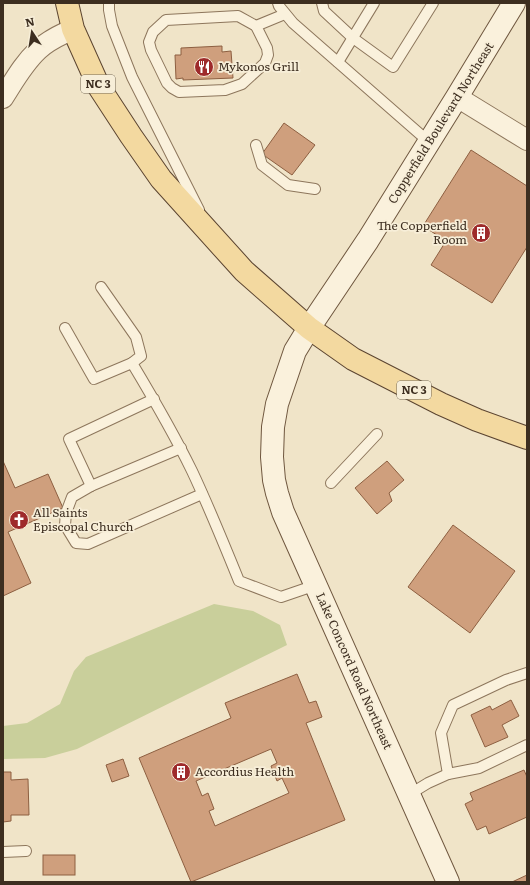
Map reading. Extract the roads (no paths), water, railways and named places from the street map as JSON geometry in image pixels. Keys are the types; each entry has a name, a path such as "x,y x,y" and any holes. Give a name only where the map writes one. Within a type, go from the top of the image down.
{"main road":[{"name":"NC 3","path":"67,3 73,29 99,86 130,136 161,179 244,271 309,328 353,359 441,404 477,420 527,438"},
{"name":"Copperfield Boulevard Northeast","path":"272,457 273,427 277,404 295,351 368,240 514,3"},
{"name":"Lake Concord Road Northeast","path":"272,457 277,493 283,512 448,882"}],"street":[{"path":"3,98 23,66 38,49 53,38 73,29"},
{"path":"457,97 527,140"}],"lane":[{"path":"109,3 112,26 132,77 211,235"},
{"path":"322,3 324,11 353,38 393,67 432,3"},
{"path":"338,62 374,3"},
{"path":"256,26 282,6 293,23 429,142"},
{"path":"238,16 256,26 267,48 268,55 265,63 242,84 225,90 179,92 167,84 151,50 150,42 153,32 166,20 238,16"},
{"path":"256,146 262,165 288,185 315,189"},
{"path":"65,328 94,379 132,363 142,356 136,337 100,287"},
{"path":"132,363 181,448 239,581 281,597 316,585"},
{"path":"91,486 69,438 154,399"},
{"path":"331,483 377,434"},
{"path":"181,448 91,486 72,498 66,513 65,524 76,543 88,544 202,494"},
{"path":"448,774 441,733 453,706 506,680 527,673"},
{"path":"410,794 428,783 448,774 479,768 527,745"},
{"path":"3,852 26,851"}],"place":[{"name":"Mykonos Grill","path":"204,67"},
{"name":"The Copperfield Room","path":"481,233"},
{"name":"All Saints Episcopal Church","path":"19,520"},
{"name":"Accordius Health","path":"181,772"}]}
